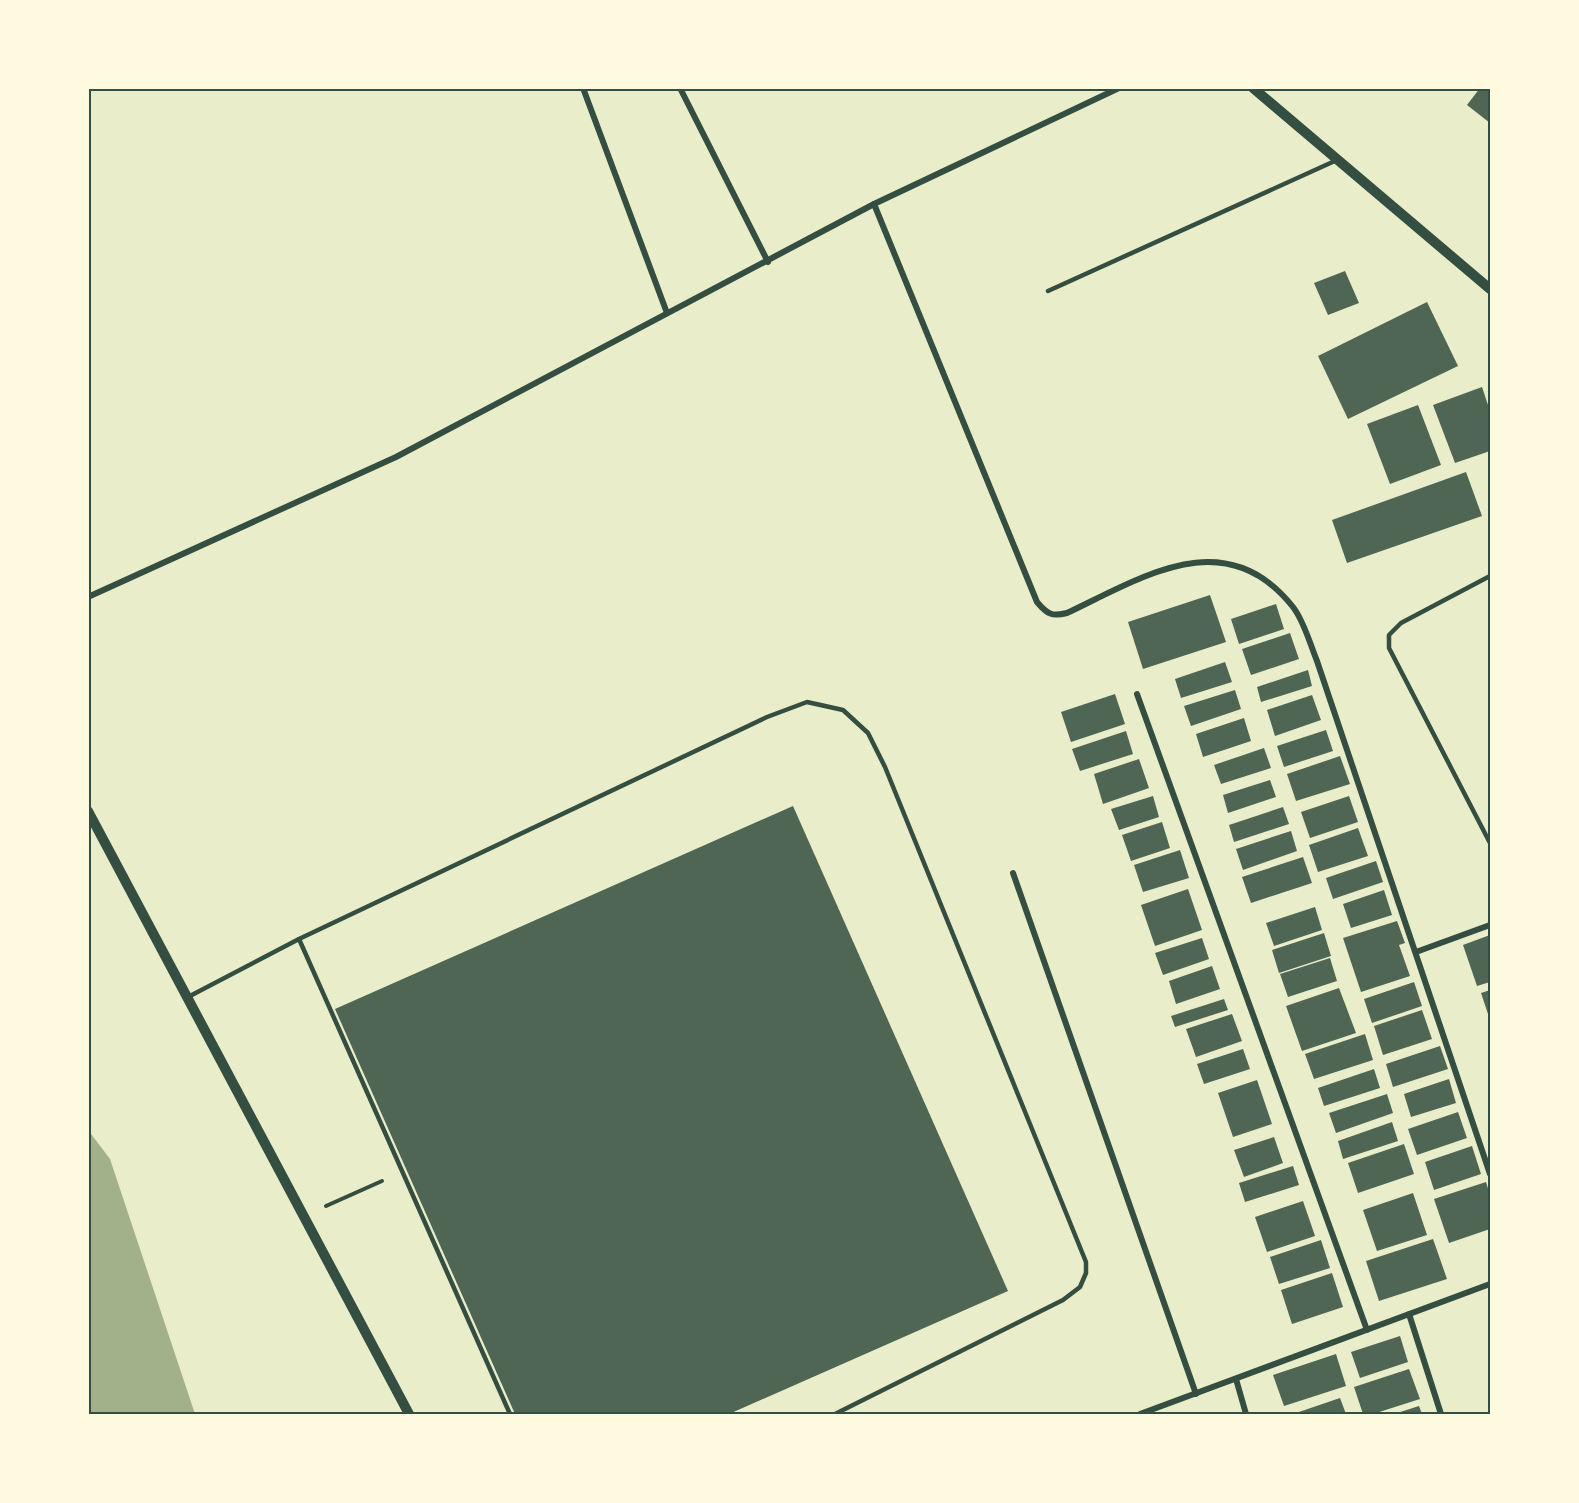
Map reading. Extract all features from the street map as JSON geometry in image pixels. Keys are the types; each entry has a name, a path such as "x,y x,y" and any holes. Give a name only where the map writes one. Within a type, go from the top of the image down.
{"street":[{"path":"583,88 667,313"},
{"path":"680,88 768,262"},
{"path":"88,597 396,457 874,204 1119,88"},
{"path":"1253,88 1339,158 1491,289"},
{"path":"874,204 1037,602 1046,614 1056,615 1067,612 1159,570 1196,560 1242,566 1268,581 1294,608 1317,661 1491,1174"},
{"path":"1137,694 1367,1329"},
{"path":"88,811 409,1414"},
{"path":"1013,873 1196,1394"},
{"path":"1416,952 1491,925"},
{"path":"1140,1414 1491,1284"},
{"path":"1409,1314 1441,1414"},
{"path":"1236,1379 1246,1414"}],"lane":[{"path":"1048,291 1339,158"},
{"path":"1491,576 1401,623 1389,635 1389,648 1491,843"},
{"path":"187,997 299,939 757,722 807,702 843,710 868,733 885,767 1082,1251 1086,1273 1080,1287 1044,1312 835,1414"},
{"path":"299,939 510,1414"}],"path":[{"path":"303,1217 402,1172"}],"shaded area":[{"path":"88,1130 110,1159 195,1414 89,1414"}],"building":[{"path":"1480,88 1490,88 1490,123 1467,105"},
{"path":"1345,271 1359,303 1328,315 1314,283"},
{"path":"1427,302 1458,366 1348,419 1318,356"},
{"path":"1482,387 1490,411 1490,451 1455,463 1433,405"},
{"path":"1418,405 1441,465 1390,484 1367,424"},
{"path":"1466,472 1482,516 1347,563 1332,520"},
{"path":"1210,595 1226,642 1143,669 1128,622"},
{"path":"1276,604 1284,629 1239,644 1231,619"},
{"path":"1290,633 1299,659 1251,675 1242,649"},
{"path":"1225,662 1232,682 1181,698 1175,679"},
{"path":"1308,670 1312,686 1261,702 1257,687"},
{"path":"1235,690 1241,709 1191,726 1184,706"},
{"path":"1115,694 1125,724 1071,742 1061,712"},
{"path":"1312,695 1321,720 1275,736 1267,710"},
{"path":"1244,718 1251,741 1203,757 1196,734"},
{"path":"1326,730 1333,751 1284,767 1277,746"},
{"path":"1126,731 1133,754 1080,771 1072,749"},
{"path":"1264,748 1271,768 1221,784 1214,765"},
{"path":"1340,756 1350,784 1296,801 1287,774"},
{"path":"1139,759 1149,788 1103,804 1094,774"},
{"path":"1270,780 1276,797 1228,813 1223,795"},
{"path":"1153,796 1159,817 1119,830 1111,809"},
{"path":"1349,796 1358,822 1310,838 1301,812"},
{"path":"793,806 1008,1291 729,1414 515,1414 335,1009"},
{"path":"1283,807 1289,824 1234,842 1229,825"},
{"path":"1162,822 1170,848 1131,861 1122,835"},
{"path":"1358,828 1368,856 1318,872 1309,845"},
{"path":"1291,831 1297,851 1243,870 1236,849"},
{"path":"1180,850 1189,878 1143,892 1134,865"},
{"path":"1303,857 1312,883 1251,903 1242,877"},
{"path":"1376,861 1383,882 1333,899 1326,878"},
{"path":"1188,889 1202,930 1155,946 1141,905"},
{"path":"1384,890 1392,915 1351,928 1343,904"},
{"path":"1315,907 1322,930 1274,946 1266,923"},
{"path":"1397,921 1405,943 1399,945 1410,976 1361,992 1343,938"},
{"path":"1324,933 1331,956 1279,973 1272,950"},
{"path":"1490,935 1490,982 1477,986 1463,945"},
{"path":"1202,938 1209,959 1163,975 1155,953"},
{"path":"1330,958 1337,981 1288,997 1280,974"},
{"path":"1212,966 1220,989 1176,1004 1169,981"},
{"path":"1414,982 1422,1006 1372,1023 1364,999"},
{"path":"1339,988 1356,1033 1302,1051 1286,1006"},
{"path":"1490,990 1490,1020 1481,993"},
{"path":"1224,999 1228,1010 1175,1027 1171,1016"},
{"path":"1422,1010 1432,1039 1383,1055 1374,1026"},
{"path":"1232,1014 1242,1041 1196,1057 1186,1029"},
{"path":"1365,1034 1373,1060 1314,1079 1305,1054"},
{"path":"1440,1046 1448,1069 1393,1087 1386,1064"},
{"path":"1243,1049 1250,1069 1204,1084 1197,1064"},
{"path":"1374,1069 1380,1088 1324,1106 1318,1088"},
{"path":"1449,1079 1456,1103 1411,1117 1404,1094"},
{"path":"1257,1080 1272,1124 1233,1137 1218,1093"},
{"path":"1387,1094 1393,1113 1336,1133 1329,1113"},
{"path":"1458,1112 1467,1138 1417,1155 1408,1129"},
{"path":"1392,1122 1398,1141 1343,1159 1338,1141"},
{"path":"1274,1137 1283,1163 1244,1177 1234,1150"},
{"path":"1404,1144 1414,1174 1358,1193 1348,1163"},
{"path":"1472,1146 1481,1174 1434,1190 1425,1162"},
{"path":"1293,1166 1299,1185 1245,1202 1239,1183"},
{"path":"1486,1182 1490,1195 1490,1229 1449,1243 1434,1199"},
{"path":"1413,1193 1427,1235 1377,1251 1363,1210"},
{"path":"1303,1201 1315,1236 1267,1252 1255,1217"},
{"path":"1433,1239 1447,1279 1379,1301 1366,1261"},
{"path":"1321,1240 1330,1268 1279,1284 1270,1257"},
{"path":"1332,1273 1343,1307 1292,1324 1281,1290"},
{"path":"1400,1336 1408,1362 1360,1378 1351,1352"},
{"path":"1336,1354 1346,1386 1284,1406 1273,1375"},
{"path":"1409,1369 1420,1399 1373,1414 1363,1414 1354,1387"},
{"path":"1340,1398 1346,1414 1293,1414"},
{"path":"1419,1406 1422,1414 1394,1414"}]}
